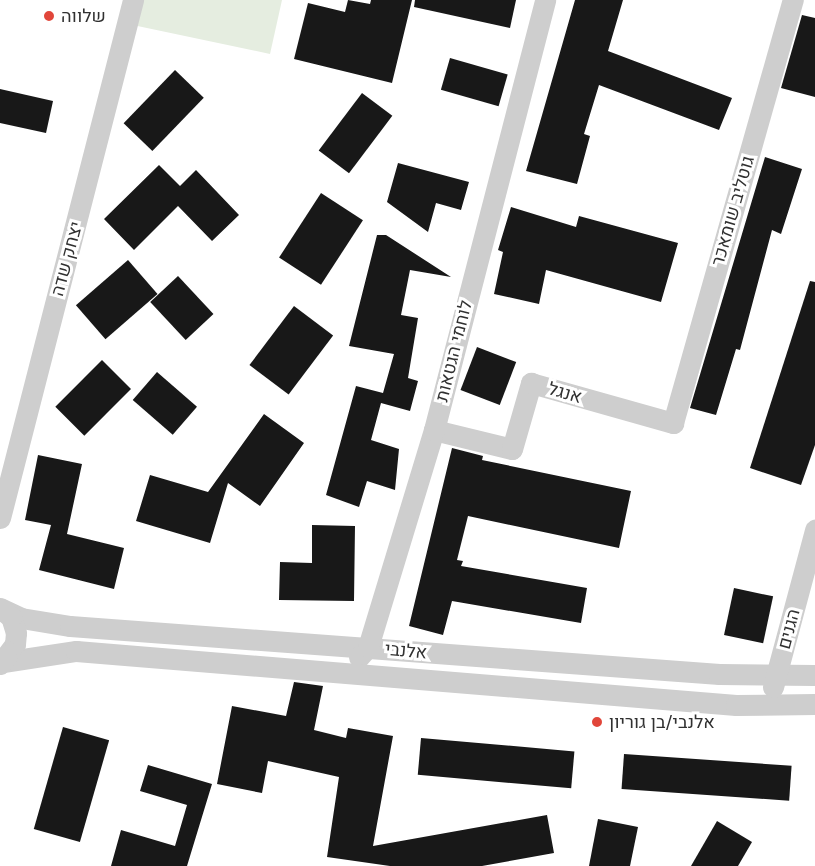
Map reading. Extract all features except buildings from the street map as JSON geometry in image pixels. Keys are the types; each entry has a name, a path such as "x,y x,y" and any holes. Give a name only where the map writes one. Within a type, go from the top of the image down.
{"street":[{"name":"יצחק שדה","path":"0,518 133,0"},
{"name":"לוחמי הגטאות","path":"368,647 434,430 545,0"},
{"name":"גוטליב שומאכר","path":"673,423 794,0"},
{"name":"אנגל","path":"434,430 512,449 531,383 673,423"},
{"name":"הגנים","path":"736,705 767,694 777,676 815,530"},
{"name":"אלנבי","path":"0,608 21,618 70,626 777,676 815,675"},
{"name":"אלנבי","path":"0,608 10,617 15,633 15,644 2,663"},
{"path":"323,671 345,665 368,647"},
{"name":"אלנבי","path":"2,663 76,651 736,705 815,704"}],"shaded area":[{"path":"133,0 282,0 270,54 128,24"}],"place":[{"name":"שלווה","path":"49,16"},
{"name":"אלנבי/בן גוריון","path":"597,722"}]}
